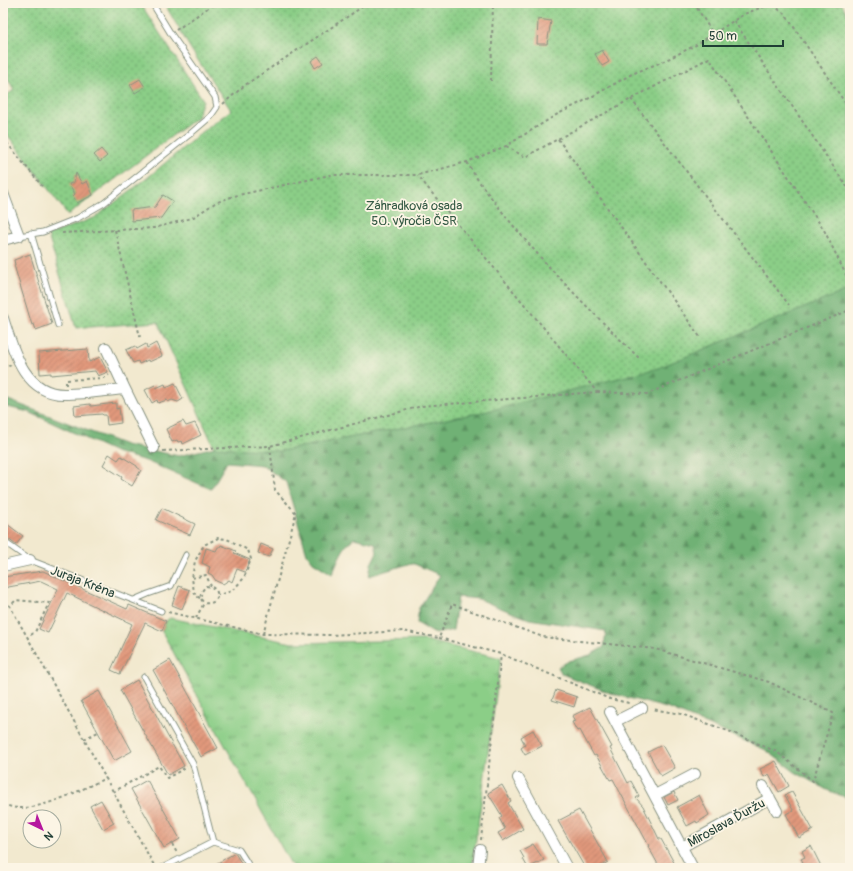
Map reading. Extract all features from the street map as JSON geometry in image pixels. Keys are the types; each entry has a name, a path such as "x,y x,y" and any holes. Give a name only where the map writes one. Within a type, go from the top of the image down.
{"street":[{"path":"3,193 19,236 3,240"},
{"path":"3,318 22,369 30,379 39,386 50,392 63,394 125,389"},
{"path":"106,348 154,448"},
{"path":"3,566 30,560"},
{"path":"616,721 642,708"},
{"name":"Miroslava Ďuržu","path":"610,712 693,868"},
{"path":"655,795 695,774"},
{"path":"518,778 567,868"},
{"name":"Miroslava Ďuržu","path":"763,786 777,811"},
{"name":"Miroslava Ďuržu","path":"682,846 770,798"},
{"path":"478,868 480,850"}],"lane":[{"path":"19,236 43,232 78,218 104,203 190,134 210,117 217,107 215,97 171,34 152,3"},
{"path":"31,233 58,325"},
{"name":"Juraja Kréna","path":"3,541 30,560 161,611"},
{"path":"134,600 171,586 186,555"},
{"path":"144,677 193,764 213,842"},
{"path":"162,868 213,842 239,850 250,868"}],"path":[{"path":"177,29 214,3"},
{"path":"226,102 245,85 368,3"},
{"path":"491,81 494,3"},
{"path":"694,3 713,34"},
{"path":"43,232 59,233 154,228 192,218 215,203 234,196 330,175 418,174 467,162 506,146 556,115 632,74 696,45 744,14 773,4 785,14 850,110"},
{"path":"734,21 850,191"},
{"path":"506,146 525,157 709,58 824,230 847,278"},
{"path":"631,99 789,305"},
{"path":"3,138 42,186"},
{"path":"558,139 700,337"},
{"path":"467,162 475,177 548,267 640,358"},
{"path":"418,174 427,187 596,392"},
{"path":"114,230 140,337"},
{"path":"154,448 161,452 270,446 422,406 596,392 647,394 850,310"},
{"path":"66,380 104,378 117,372"},
{"path":"263,634 296,513 275,490 270,446"},
{"path":"218,538 227,539 248,550 251,559 244,578 232,591 218,595 214,602 209,604 204,603 196,596 192,578 195,561 204,545 218,538"},
{"path":"192,578 206,575 211,586 217,590 218,595"},
{"path":"200,598 202,590 206,586 211,586"},
{"path":"10,606 16,600 49,603 35,632 28,637"},
{"path":"3,603 10,606 28,637 156,868"},
{"path":"196,618 204,603"},
{"path":"161,611 263,634 331,635 403,631 439,638 501,654 610,699 642,708 681,714 731,732 777,752 813,781 833,712 769,682 655,649 543,637 452,604 439,638"},
{"path":"480,850 501,654"},
{"path":"84,739 98,732"},
{"path":"113,792 160,766 167,778 193,764"},
{"path":"3,803 22,809 51,802 106,778"}],"green space":[{"path":"3,3 140,3 203,100 197,117 68,215 3,129 3,98 14,90 3,69"},
{"name":"Záhradková osada 50. výročia ČSR","path":"164,3 841,3 850,18 850,289 658,368 488,411 280,451 214,447 158,322 76,328 48,235 94,218 146,179 231,110 192,51"},
{"path":"850,289 850,799 827,790 795,772 766,750 670,709 610,693 562,674 558,667 569,661 590,655 604,647 606,631 529,619 479,599 458,597 453,630 435,634 417,623 419,608 440,575 412,563 369,576 371,564 377,552 375,543 354,538 343,550 332,574 313,562 307,554 286,482 262,465 227,462 211,489 146,461 115,452 29,412 7,407 3,410 3,398 125,445 179,456 214,447 280,451 488,411 658,368"},
{"path":"170,618 292,643 424,640 501,658 472,868 293,868 161,630 162,631 166,621"}],"building":[{"path":"538,19 551,21 547,44 537,44"},
{"path":"602,50 609,62 602,66 595,54"},
{"path":"318,56 323,63 315,68 311,61"},
{"path":"140,79 145,87 135,93 130,85"},
{"path":"101,149 107,156 100,162 94,155"},
{"path":"76,173 82,184 87,181 93,195 77,203 73,196 75,194 69,184 74,182"},
{"path":"163,195 173,201 161,218 132,221 131,210 155,207"},
{"path":"30,254 52,324 36,330 34,324 32,325 14,265 14,260"},
{"path":"156,343 162,356 149,362 148,360 139,364 138,361 133,363 126,350 135,346 137,349 146,344 147,348"},
{"path":"88,349 89,362 100,357 108,372 98,376 95,371 51,375 51,373 40,374 39,353"},
{"path":"175,383 183,399 178,402 172,400 168,402 167,400 158,403 157,400 152,403 145,390 155,385 156,388 165,384 166,387"},
{"path":"116,403 116,409 119,408 121,423 107,425 106,415 102,414 75,416 74,406 90,404 91,406"},
{"path":"183,421 186,426 195,423 201,435 183,444 182,441 178,442 177,440 172,442 166,429"},
{"path":"109,454 118,460 121,456 141,470 132,486 121,479 122,477 103,465"},
{"path":"162,508 195,524 190,535 156,520"},
{"path":"3,521 23,536 16,545 3,535"},
{"path":"261,544 273,549 269,557 258,553"},
{"path":"221,545 236,551 234,553 250,560 245,572 237,569 232,582 229,580 223,584 216,581 212,575 208,573 210,567 202,563 206,548 216,551"},
{"path":"43,571 127,609 129,605 166,621 162,631 145,623 120,674 111,670 132,624 67,593 48,633 39,629 58,589 41,581 3,588 3,577"},
{"path":"179,586 190,590 182,609 172,605"},
{"path":"170,660 218,748 201,757 153,670"},
{"path":"137,680 184,766 168,775 120,690"},
{"path":"556,690 577,697 574,707 552,700"},
{"path":"99,691 132,751 114,761 81,701"},
{"path":"590,707 612,747 610,748 628,783 631,781 639,796 636,798 643,806 659,839 661,839 677,868 660,868 613,779 610,780 596,755 594,756 580,730 577,731 572,722 575,721 572,716"},
{"path":"533,730 542,746 525,755 521,748 525,745 521,737"},
{"path":"662,745 675,768 661,776 648,752"},
{"path":"776,761 789,786 779,792 769,774 764,777 760,769"},
{"path":"147,780 180,839 164,848 131,789"},
{"path":"502,785 511,801 508,803 523,829 503,841 498,833 505,829 499,818 502,816 488,793"},
{"path":"674,792 678,800 668,805 664,797"},
{"path":"792,792 813,830 799,838 786,814 793,810 785,795"},
{"path":"699,795 709,815 697,823 696,821 687,826 677,807"},
{"path":"101,800 114,823 103,829 90,806"},
{"path":"579,810 608,862 598,868 585,868 558,821"},
{"path":"533,844 544,860 528,868 520,851"},
{"path":"811,846 822,868 793,868 803,862 801,859 805,857 802,851"},
{"path":"235,853 244,868 209,868"}]}
